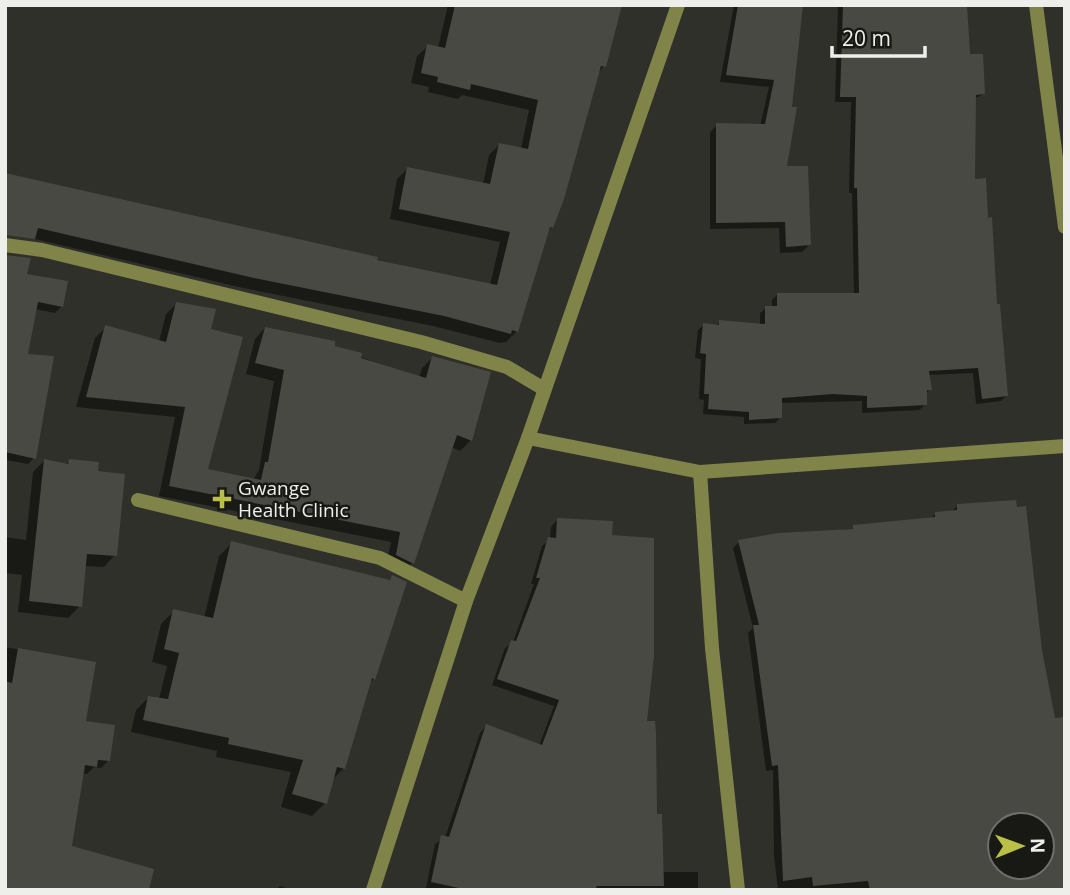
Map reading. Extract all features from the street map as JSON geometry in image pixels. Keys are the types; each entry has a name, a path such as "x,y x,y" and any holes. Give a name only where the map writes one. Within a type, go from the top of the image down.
{"street":[{"path":"373,890 466,601 528,438 678,5"},
{"path":"1036,5 1065,227"},
{"path":"5,245 42,250 433,346 507,366 544,389"},
{"path":"528,438 700,472 1065,446"},
{"path":"700,472 712,648 737,890"},
{"path":"138,500 380,558 466,601"}],"building":[{"path":"455,5 622,5 606,67 601,66 564,199 553,228 550,227 518,332 512,330 511,334 444,316 254,278 38,228 35,239 5,235 5,173 378,257 377,260 497,285 510,232 399,209 407,167 490,184 499,143 528,149 538,100 471,84 470,90 437,82 438,77 421,73 427,44 445,48"},
{"path":"738,5 803,5 792,107 797,107 787,166 808,166 811,245 786,247 785,222 716,223 716,123 765,124 774,80 726,75"},
{"path":"843,5 967,5 970,54 983,54 985,94 976,95 975,179 986,178 988,218 992,217 997,304 1000,304 1008,396 982,399 978,368 929,371 932,390 927,390 927,405 867,408 867,396 833,394 782,398 782,418 749,420 749,412 708,409 709,394 704,394 706,354 700,353 703,323 719,325 719,320 765,324 765,306 777,306 777,293 859,293 857,188 854,188 856,97 840,97"},
{"path":"5,255 31,258 27,274 68,281 63,307 38,302 28,354 54,356 36,459 5,452"},
{"path":"176,302 216,309 211,329 243,337 208,469 261,480 265,462 268,462 284,370 255,363 265,327 335,341 335,346 362,353 361,358 426,378 432,356 491,372 472,441 457,435 414,564 396,555 400,532 169,486 185,407 86,397 105,325 166,342"},
{"path":"44,459 68,464 69,459 99,462 98,471 125,474 117,556 87,554 82,607 29,601"},
{"path":"1016,500 1017,507 1026,506 1042,650 1055,718 1065,717 1065,890 870,890 868,881 813,886 812,877 783,881 778,765 772,766 753,625 759,625 738,540 778,533 853,529 853,525 935,517 935,512 957,510 957,504"},
{"path":"557,518 613,521 612,535 654,538 654,656 647,721 655,721 657,814 662,814 664,886 596,886 597,890 468,890 431,882 441,835 449,837 486,724 542,745 559,700 497,679 511,640 516,641 540,578 536,578 548,537 556,538"},
{"path":"231,541 390,580 392,575 407,582 375,680 372,678 345,769 337,767 327,804 292,794 303,760 228,744 229,738 143,720 148,696 168,699 179,653 164,649 173,609 213,618"},
{"path":"18,648 96,662 86,721 115,725 110,761 98,760 97,767 85,765 72,846 154,869 149,890 5,890 5,681 12,683"}],"place":[{"name":"Gwange Health Clinic","path":"222,499"}]}
